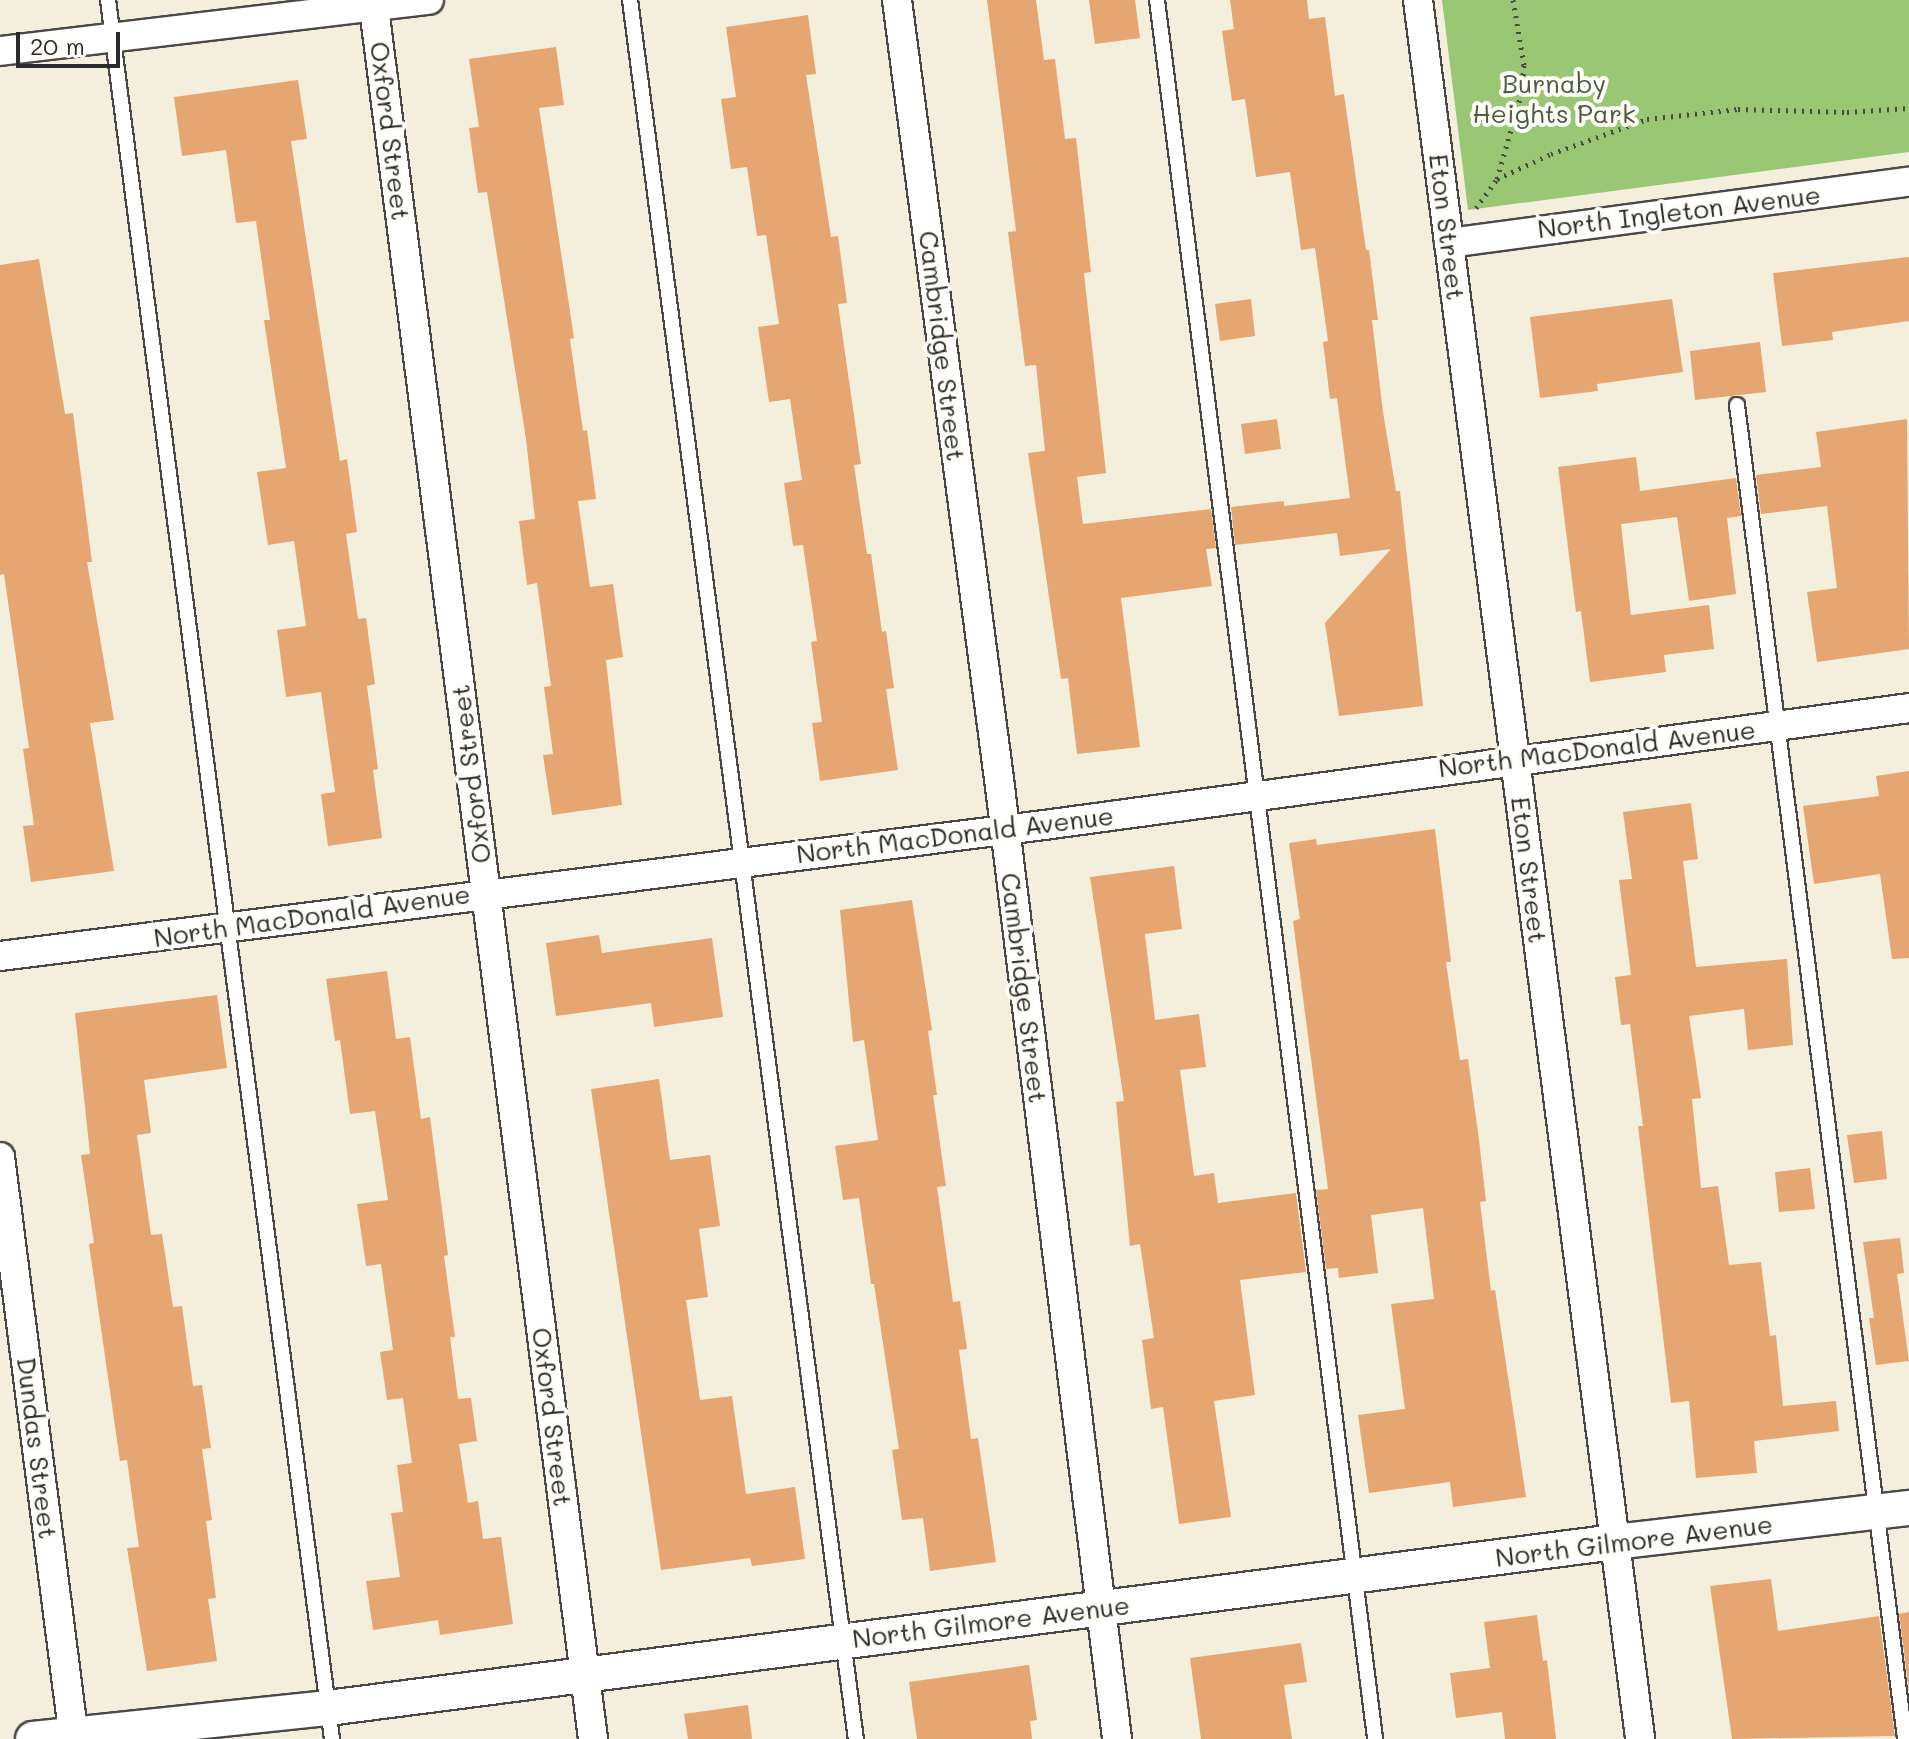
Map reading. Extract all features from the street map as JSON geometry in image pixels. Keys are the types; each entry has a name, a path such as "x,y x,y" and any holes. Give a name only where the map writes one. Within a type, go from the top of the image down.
{"street":[{"path":"0,51 373,4 429,0"},
{"name":"Cambridge Street","path":"897,0 1005,829 1117,1739"},
{"name":"Eton Street","path":"1418,0 1640,1739"},
{"name":"Oxford Street","path":"373,4 593,1739"},
{"name":"North Ingleton Avenue","path":"1448,237 1909,182"},
{"name":"North MacDonald Avenue","path":"0,956 1005,829 1909,708"},
{"name":"Dundas Street","path":"0,1157 74,1737"},
{"name":"North Gilmore Avenue","path":"33,1739 330,1723 584,1673 1615,1542 1892,1510"}],"lane":[{"path":"108,0 330,1723"},
{"path":"630,0 856,1739"},
{"path":"1157,0 1375,1739"},
{"path":"1737,405 1777,726 1892,1510 1905,1739"}],"path":[{"path":"1448,237 1472,213 1497,179 1522,91 1524,65 1513,0"},
{"path":"1497,179 1551,154 1647,119 1738,109 1847,112 1909,108"}],"green space":[{"name":"Burnaby Heights Park","path":"1442,0 1909,0 1909,152 1468,210"}],"building":[{"path":"987,0 1036,0 1044,60 1055,59 1065,139 1076,138 1091,272 1084,273 1106,473 1077,477 1083,524 1211,509 1216,548 1206,549 1212,586 1121,598 1140,747 1077,754 1068,678 1061,679 1028,453 1045,451 1036,365 1025,366 1008,232 1016,231"},
{"path":"1089,0 1135,0 1140,38 1095,44"},
{"path":"1230,0 1307,0 1309,19 1325,17 1335,96 1344,94 1366,250 1369,250 1378,320 1372,320 1383,412 1396,491 1400,491 1423,706 1339,716 1325,623 1391,549 1340,556 1337,533 1235,545 1231,507 1284,501 1284,506 1350,498 1337,398 1330,399 1323,342 1328,341 1315,248 1301,250 1290,172 1256,177 1245,99 1232,101 1222,31 1234,29"},
{"path":"808,15 816,74 806,75 831,237 838,236 847,303 838,304 861,464 854,465 882,632 886,631 894,688 886,689 898,770 820,781 812,723 822,722 811,642 817,641 803,545 793,546 784,483 802,480 790,399 769,402 758,327 779,324 766,235 757,236 747,167 731,169 721,99 736,97 726,27"},
{"path":"556,47 564,105 539,108 574,338 570,339 583,431 587,430 596,499 578,501 590,587 613,584 623,657 606,660 622,805 552,815 543,755 553,754 544,687 551,686 537,583 527,585 519,521 535,519 526,439 487,192 478,193 469,128 479,127 469,59"},
{"path":"298,80 307,139 291,141 340,461 347,459 357,532 346,534 358,619 366,618 375,684 367,686 378,769 373,770 382,838 328,846 321,794 335,792 321,692 286,697 277,630 306,626 294,541 268,545 257,472 286,468 264,320 270,320 256,221 236,223 226,150 182,156 174,97"},
{"path":"1909,257 1909,321 1832,332 1833,340 1782,346 1773,273"},
{"path":"39,259 65,414 73,413 92,562 87,562 114,720 90,723 114,871 31,882 23,826 34,825 23,749 29,748 4,574 0,575 0,265"},
{"path":"1251,299 1255,336 1220,341 1215,304"},
{"path":"1672,299 1683,372 1597,384 1598,391 1540,398 1530,317"},
{"path":"1760,342 1766,392 1695,400 1690,351"},
{"path":"1277,419 1281,449 1245,454 1241,424"},
{"path":"1907,419 1909,649 1817,662 1807,592 1837,588 1827,506 1761,514 1756,475 1821,467 1816,432"},
{"path":"1636,457 1640,491 1736,478 1741,516 1727,518 1736,594 1689,601 1677,517 1621,524 1631,615 1709,605 1714,649 1664,655 1666,672 1590,682 1581,611 1576,612 1558,467"},
{"path":"1909,771 1909,958 1892,959 1880,874 1814,884 1803,806 1879,796 1876,776"},
{"path":"1691,803 1698,859 1683,861 1696,967 1787,959 1793,1045 1748,1050 1744,1009 1689,1016 1701,1098 1692,1099 1701,1188 1718,1186 1729,1265 1761,1262 1770,1336 1776,1335 1783,1406 1836,1401 1839,1431 1754,1441 1757,1473 1696,1478 1689,1401 1671,1403 1638,1126 1643,1126 1630,1024 1621,1025 1615,977 1631,975 1619,880 1632,879 1623,812"},
{"path":"1435,829 1451,962 1446,962 1460,1060 1468,1059 1486,1201 1480,1202 1491,1291 1495,1290 1526,1497 1453,1507 1450,1482 1369,1493 1358,1415 1405,1409 1391,1304 1434,1299 1423,1208 1371,1215 1378,1273 1339,1278 1338,1268 1326,1269 1316,1190 1328,1189 1293,921 1300,919 1289,843 1316,839 1317,845"},
{"path":"1174,866 1182,929 1145,934 1155,1020 1199,1014 1206,1067 1180,1070 1194,1176 1214,1173 1218,1203 1296,1193 1306,1272 1240,1280 1255,1395 1214,1401 1231,1517 1179,1524 1163,1407 1151,1409 1142,1340 1154,1338 1140,1244 1130,1246 1116,1102 1124,1101 1090,877"},
{"path":"912,900 932,1030 928,1031 937,1095 933,1095 946,1186 937,1187 953,1302 960,1301 967,1349 959,1350 971,1439 978,1438 996,1562 930,1571 923,1518 902,1520 892,1450 899,1449 859,1198 843,1200 835,1146 878,1140 864,1040 853,1042 840,910"},
{"path":"599,935 602,953 712,938 723,1017 654,1027 651,1003 556,1016 546,943"},
{"path":"387,971 396,1039 410,1037 421,1119 430,1117 448,1255 444,1256 455,1337 450,1337 458,1399 471,1398 477,1441 459,1444 468,1503 478,1501 483,1539 501,1537 513,1624 440,1635 438,1620 373,1630 366,1581 400,1577 391,1513 403,1512 397,1465 412,1463 403,1398 387,1400 380,1352 393,1350 381,1264 366,1266 357,1204 388,1200 375,1111 350,1114 340,1040 335,1041 326,979"},
{"path":"217,995 227,1068 144,1080 151,1133 137,1135 151,1235 162,1234 173,1307 182,1306 193,1386 202,1385 211,1448 202,1449 212,1520 206,1521 216,1598 208,1599 217,1661 147,1671 127,1548 139,1547 127,1460 120,1461 89,1244 94,1243 81,1155 90,1154 75,1013"},
{"path":"659,1079 670,1160 710,1155 720,1226 699,1229 708,1297 686,1300 700,1400 732,1396 746,1494 795,1487 805,1559 752,1566 750,1558 661,1570 591,1089"},
{"path":"1882,1131 1887,1179 1854,1183 1847,1135"},
{"path":"1810,1168 1815,1209 1779,1212 1775,1172"},
{"path":"1900,1238 1904,1273 1897,1274 1909,1361 1876,1365 1869,1318 1874,1318 1863,1242"},
{"path":"1771,1579 1778,1631 1879,1616 1895,1736 1732,1739 1710,1586"},
{"path":"1909,1612 1909,1691 1899,1614"},
{"path":"1537,1615 1543,1661 1547,1660 1556,1739 1505,1739 1502,1712 1456,1718 1450,1673 1490,1668 1484,1622"},
{"path":"1301,1643 1307,1682 1284,1685 1292,1739 1201,1739 1190,1658"},
{"path":"1029,1665 1037,1720 1030,1721 1032,1739 917,1739 909,1682"},
{"path":"748,1705 752,1739 688,1739 684,1714"}]}
